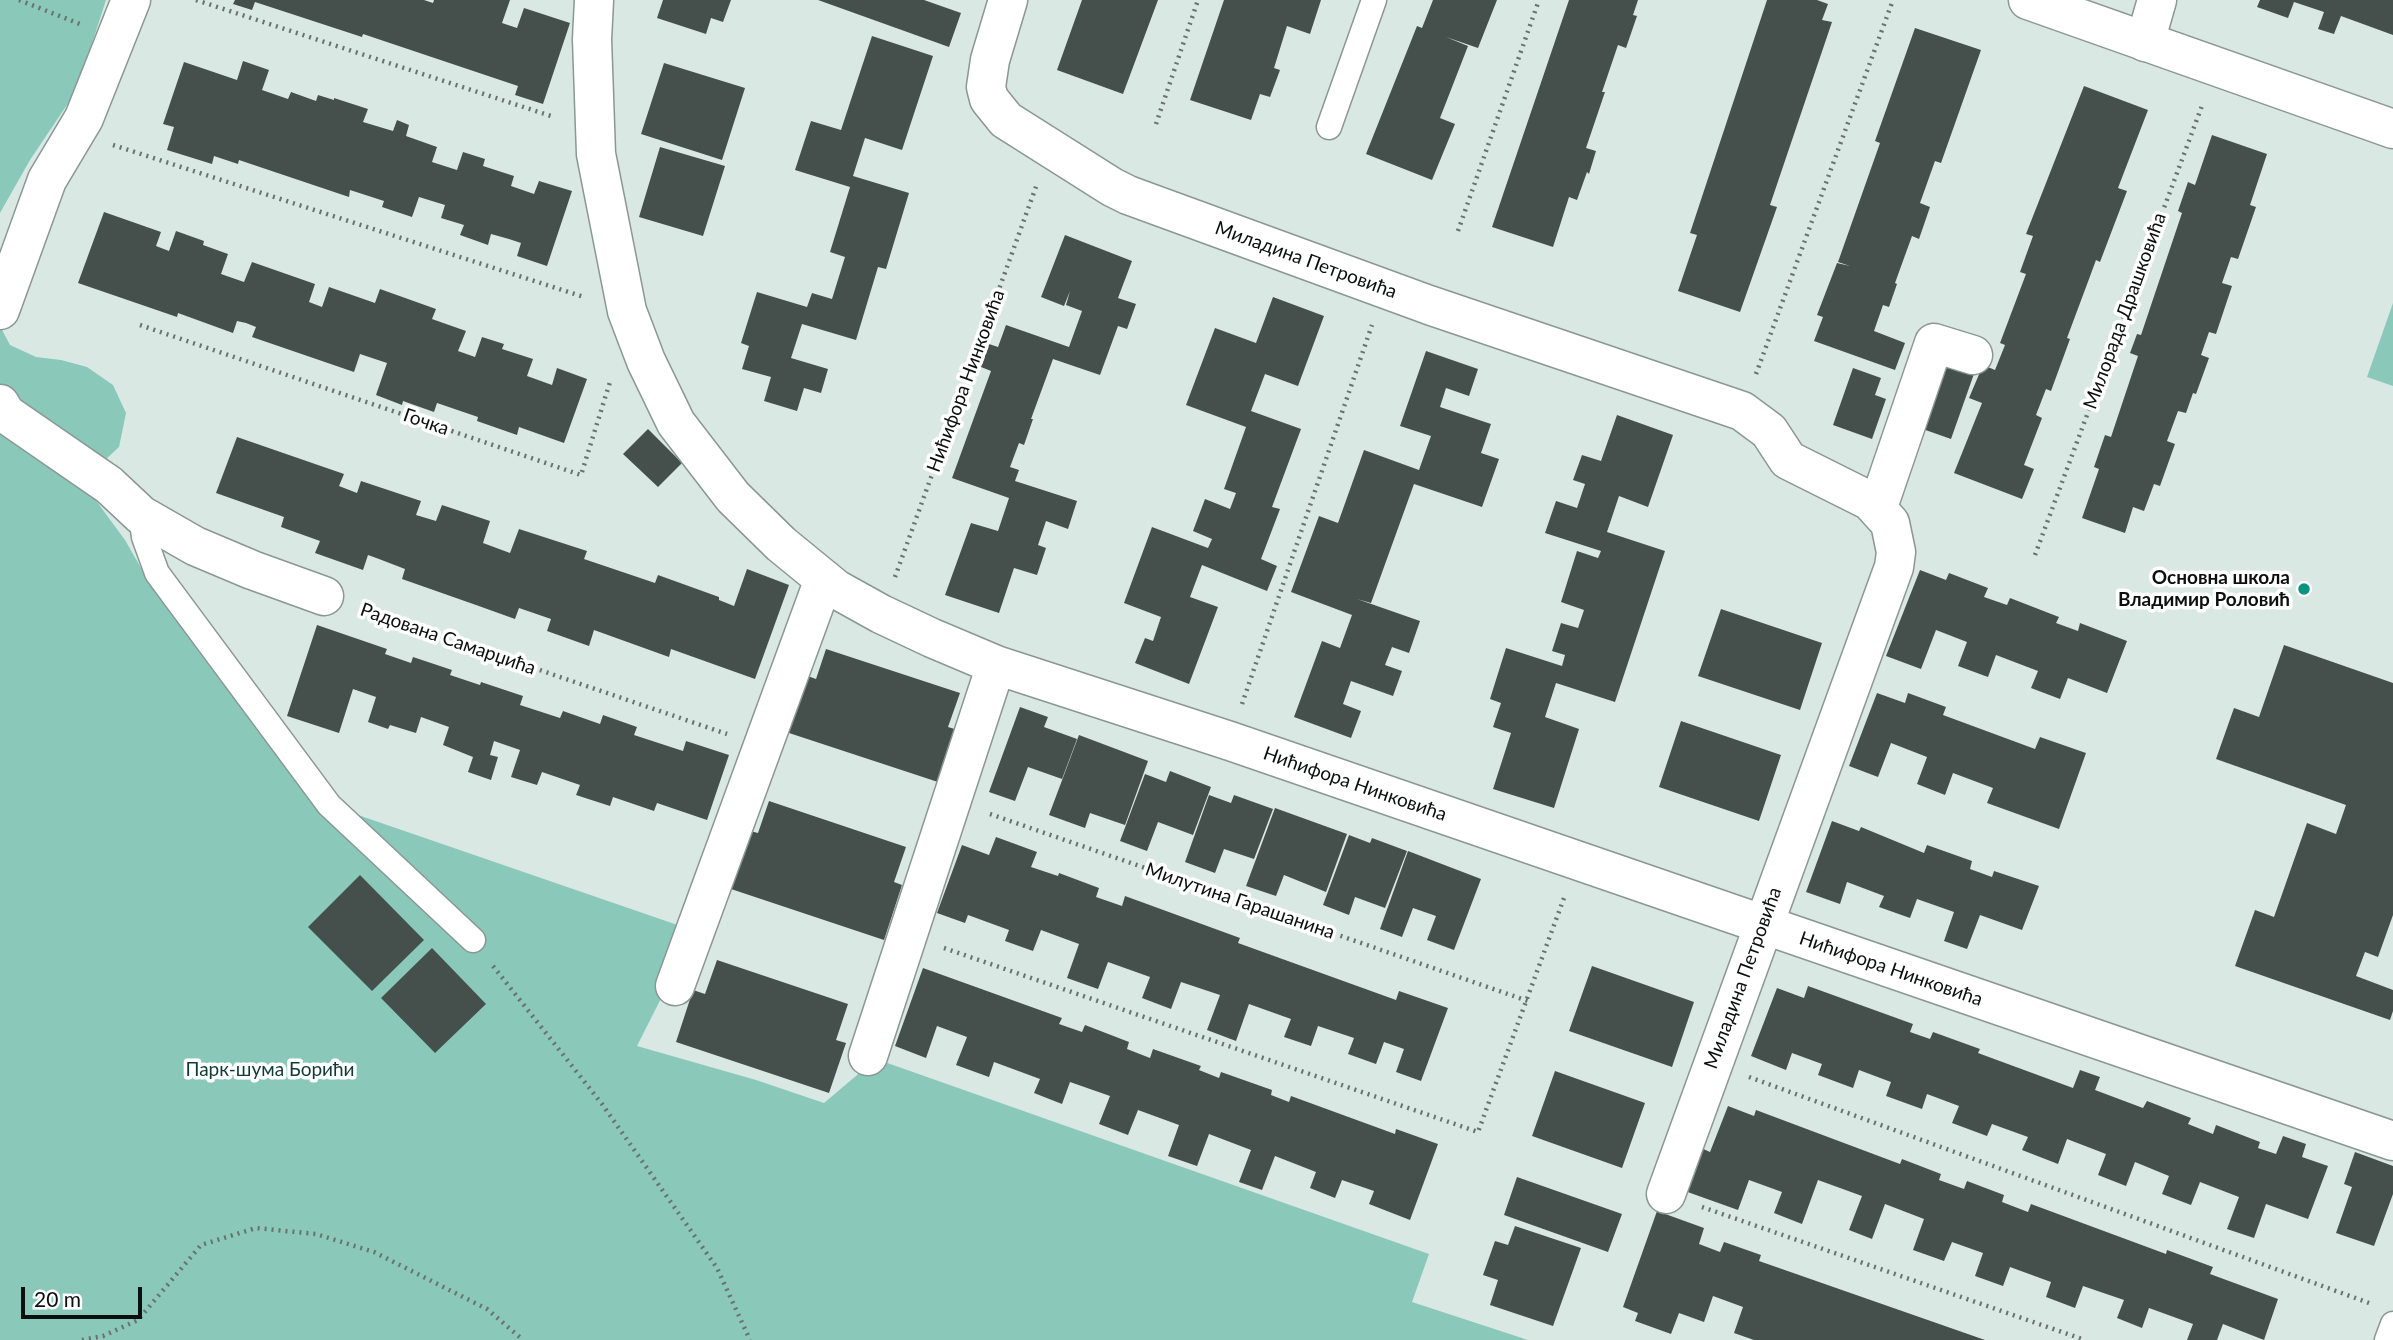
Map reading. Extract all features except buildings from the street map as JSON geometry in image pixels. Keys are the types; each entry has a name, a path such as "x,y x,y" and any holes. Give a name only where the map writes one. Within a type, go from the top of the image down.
{"street":[{"path":"0,310 47,180 84,118 131,0"},
{"path":"594,0 592,39 595,130 603,199 627,311 646,360 676,423 693,448 733,497 824,579 675,986"},
{"name":"Миладина Петровића","path":"1007,0 990,60 986,87 989,99 1006,120 1128,195 1384,288 1742,411 1769,431 1783,453 1796,465 1848,488 1878,507 1890,523 1896,552 1894,567 1666,1194"},
{"path":"2028,0 2393,129"},
{"path":"2145,42 2157,0"},
{"path":"1878,507 1914,358 1934,343 1973,355"},
{"path":"0,404 6,414 109,485 141,515 195,546 251,570 324,596"},
{"name":"Нићифора Нинковића","path":"824,579 836,589 881,614 996,665 1230,741 2393,1141"},
{"path":"868,1056 996,665"}],"lane":[{"path":"1329,127 1374,0"},
{"path":"141,515 144,537 157,573 329,805 473,940"},
{"path":"2386,1316 2387,1340"}],"path":[{"path":"19,0 117,38"},
{"path":"196,0 595,130"},
{"path":"1157,124 1198,0"},
{"path":"1458,230 1539,0"},
{"path":"1742,411 1893,0"},
{"name":"Милорада Драшковића","path":"2035,555 2216,67"},
{"path":"75,133 627,311"},
{"name":"Нићифора Нинковића","path":"881,614 1050,147"},
{"path":"1230,741 1384,288"},
{"name":"Гочка","path":"140,325 581,475 610,382 646,360"},
{"name":"Радована Самарџића","path":"324,596 762,746"},
{"name":"Милутина Гарашанина","path":"951,801 1528,1001"},
{"path":"908,936 1478,1132 1577,861"},
{"path":"473,940 601,1104 717,1268 750,1340"},
{"path":"1712,1064 2386,1316"},
{"path":"1666,1194 2085,1340"},
{"path":"82,1340 103,1336 138,1320 201,1245 256,1228 316,1234 374,1252 487,1309 523,1340"}],"green space":[{"path":"0,0 106,0 77,90 30,160 0,213"},
{"path":"2393,303 2393,386 2367,377"},
{"name":"Парк-шума Борићи","path":"0,326 10,345 36,357 87,367 113,385 126,413 119,447 104,461 66,469 97,502 125,540 149,582 329,805 695,931 637,1046 756,1080 824,1103 876,1059 1429,1254 1412,1302 1528,1340 0,1340"}],"place":[{"name":"Основна школа Владимир Роловић","path":"2304,589"}]}
